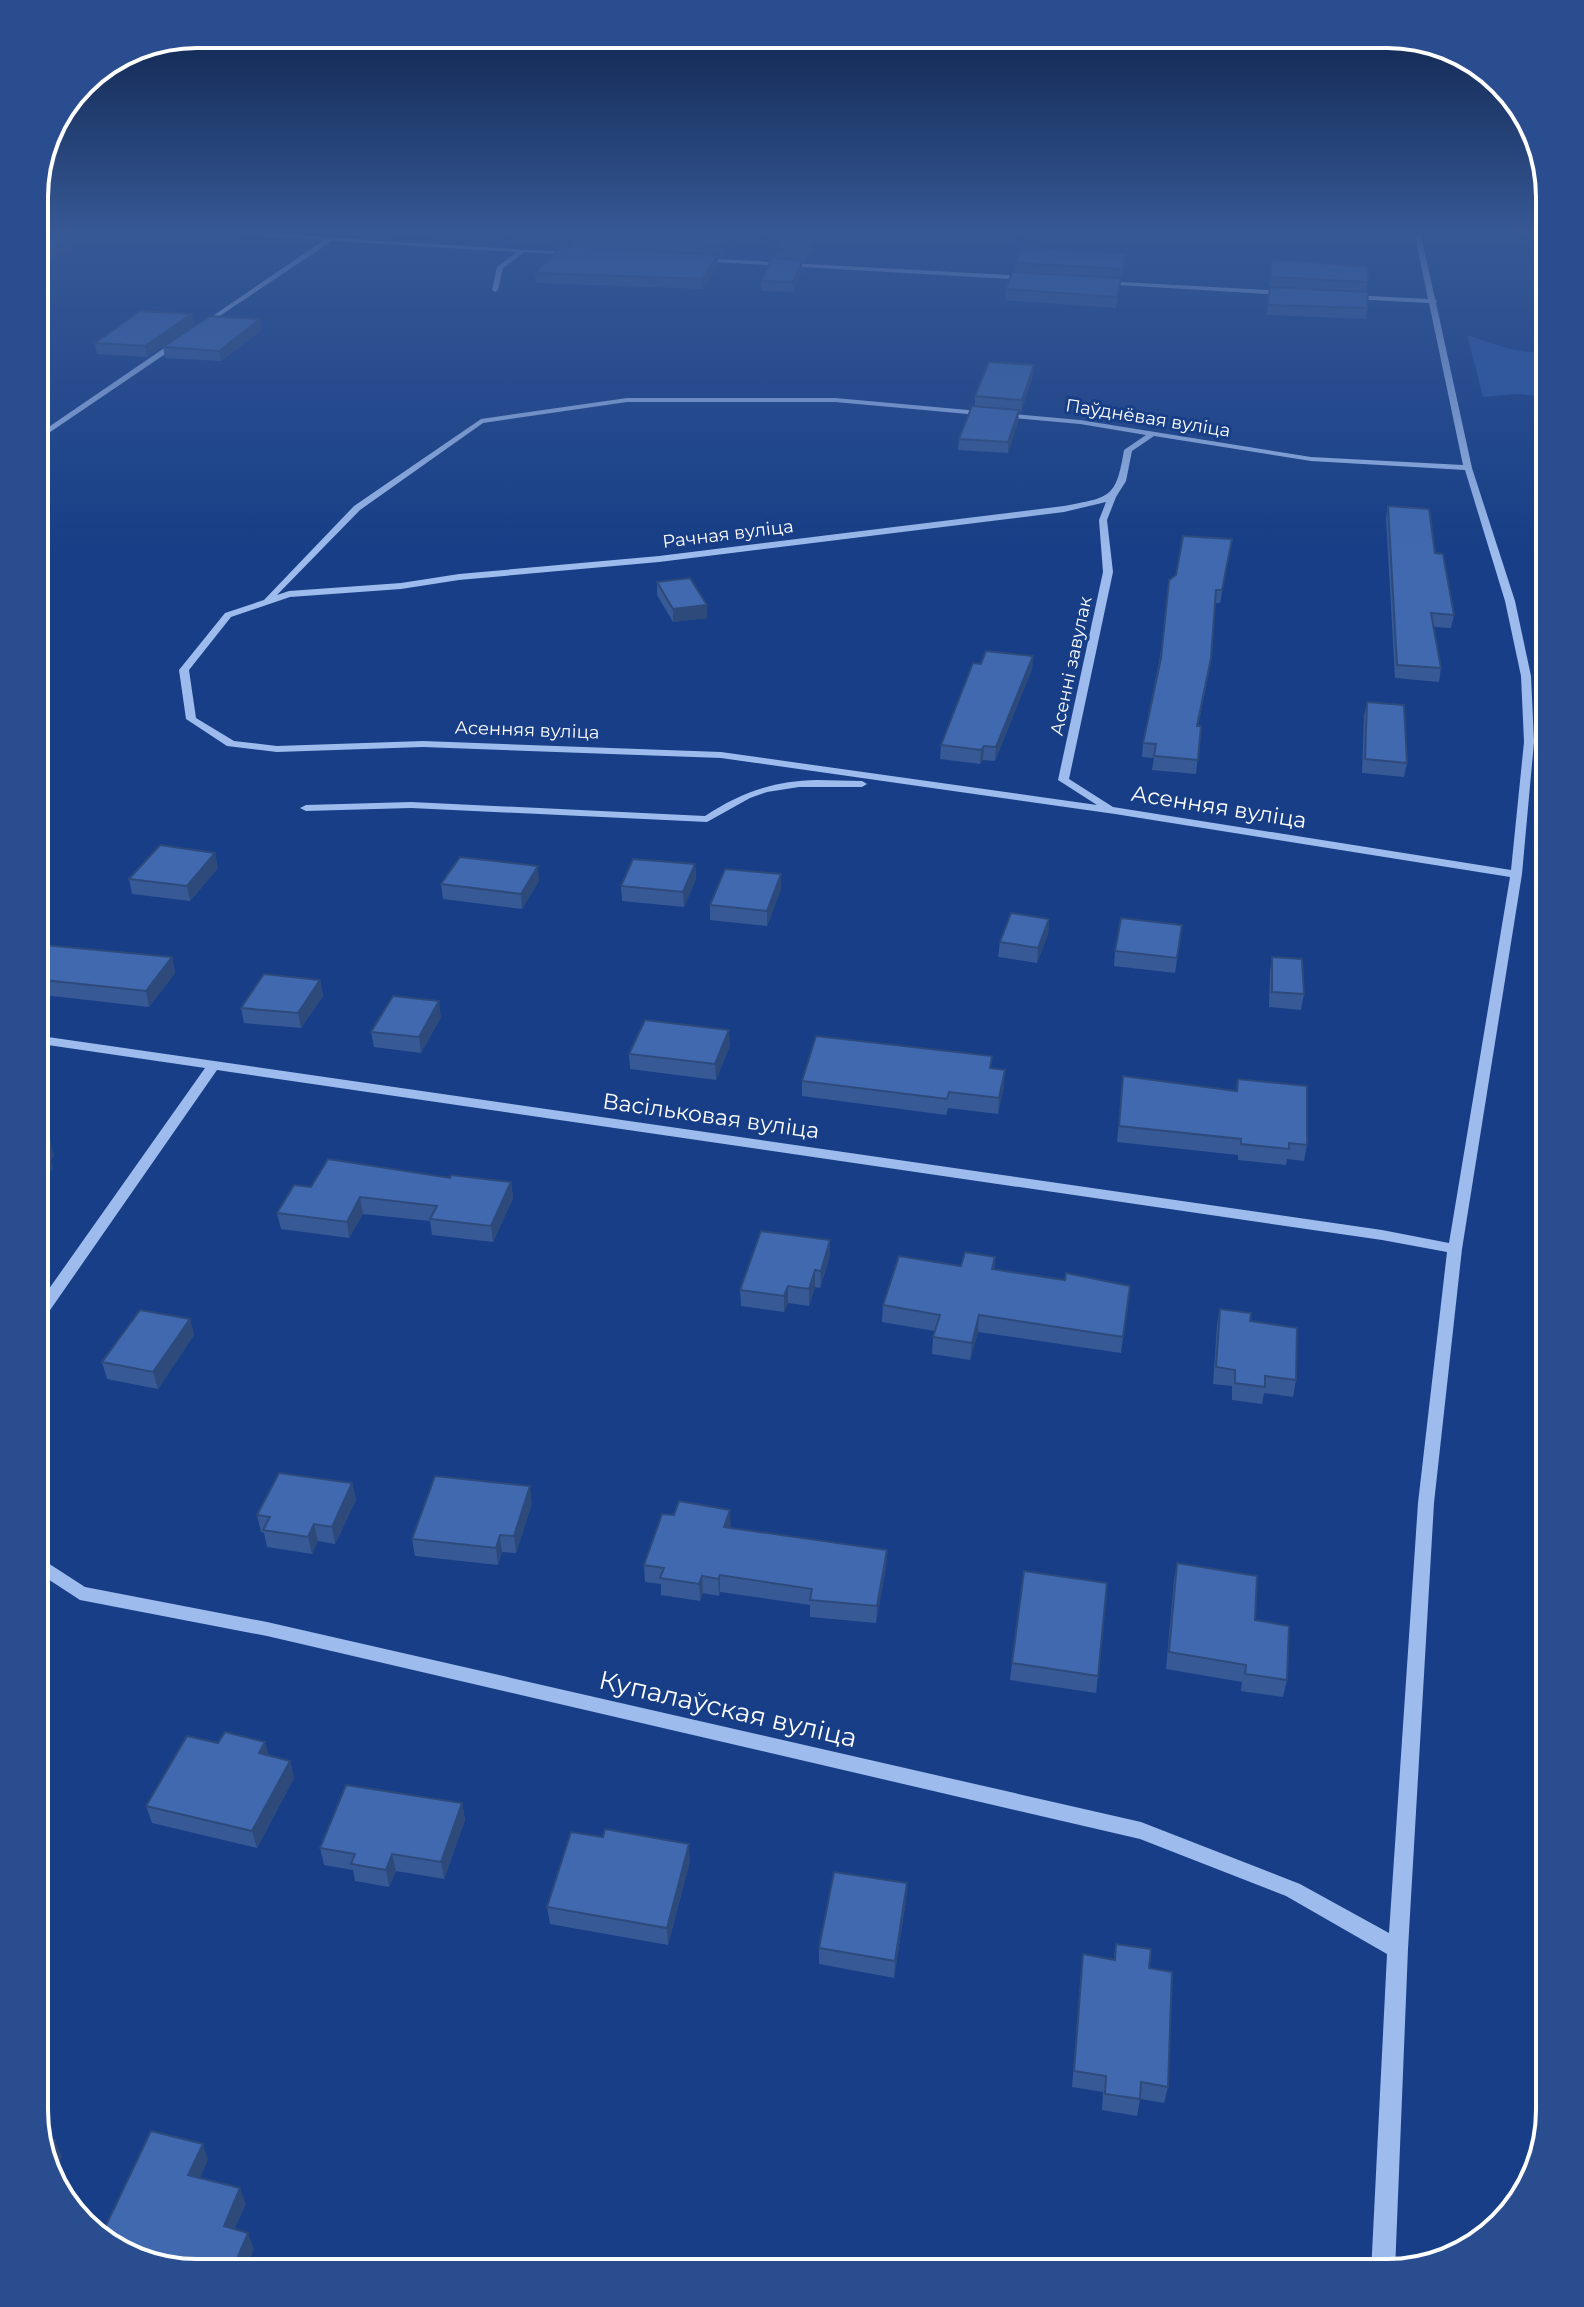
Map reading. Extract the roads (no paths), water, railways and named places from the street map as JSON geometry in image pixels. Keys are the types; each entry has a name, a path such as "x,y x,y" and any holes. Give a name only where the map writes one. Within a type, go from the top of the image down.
{"street":[{"path":"48,431 184,339"},
{"path":"1384,2259 1398,1949 1426,1503 1455,1249 1516,874 1529,742 1526,676 1510,601 1468,468 1442,339"},
{"name":"Паўднёвая вуліца","path":"267,599 357,508 481,421 627,400 656,402 763,398 970,411 1080,422 1311,459 1468,468"},
{"path":"1112,498 1124,484 1128,450 1151,435"},
{"name":"Рачная вуліца","path":"267,599 289,594 401,586 459,577 659,559 1064,509 1112,498"},
{"name":"Асенні завулак","path":"1112,498 1103,520 1108,572 1063,780 1115,811"},
{"name":"Асенняя вуліца","path":"267,599 228,615 184,670 191,719 231,744 277,749 423,744 721,755 1115,811 1516,874"},
{"name":"Асенняя вуліца","path":"306,808 411,805 707,819 739,796 784,783 915,784"},
{"name":"Васільковая вуліца","path":"48,1041 1382,1235 1455,1249"},
{"path":"48,1302 212,1067"},
{"name":"Купалаўская вуліца","path":"48,1571 80,1593 267,1629 1141,1831 1293,1890 1398,1949"}]}
